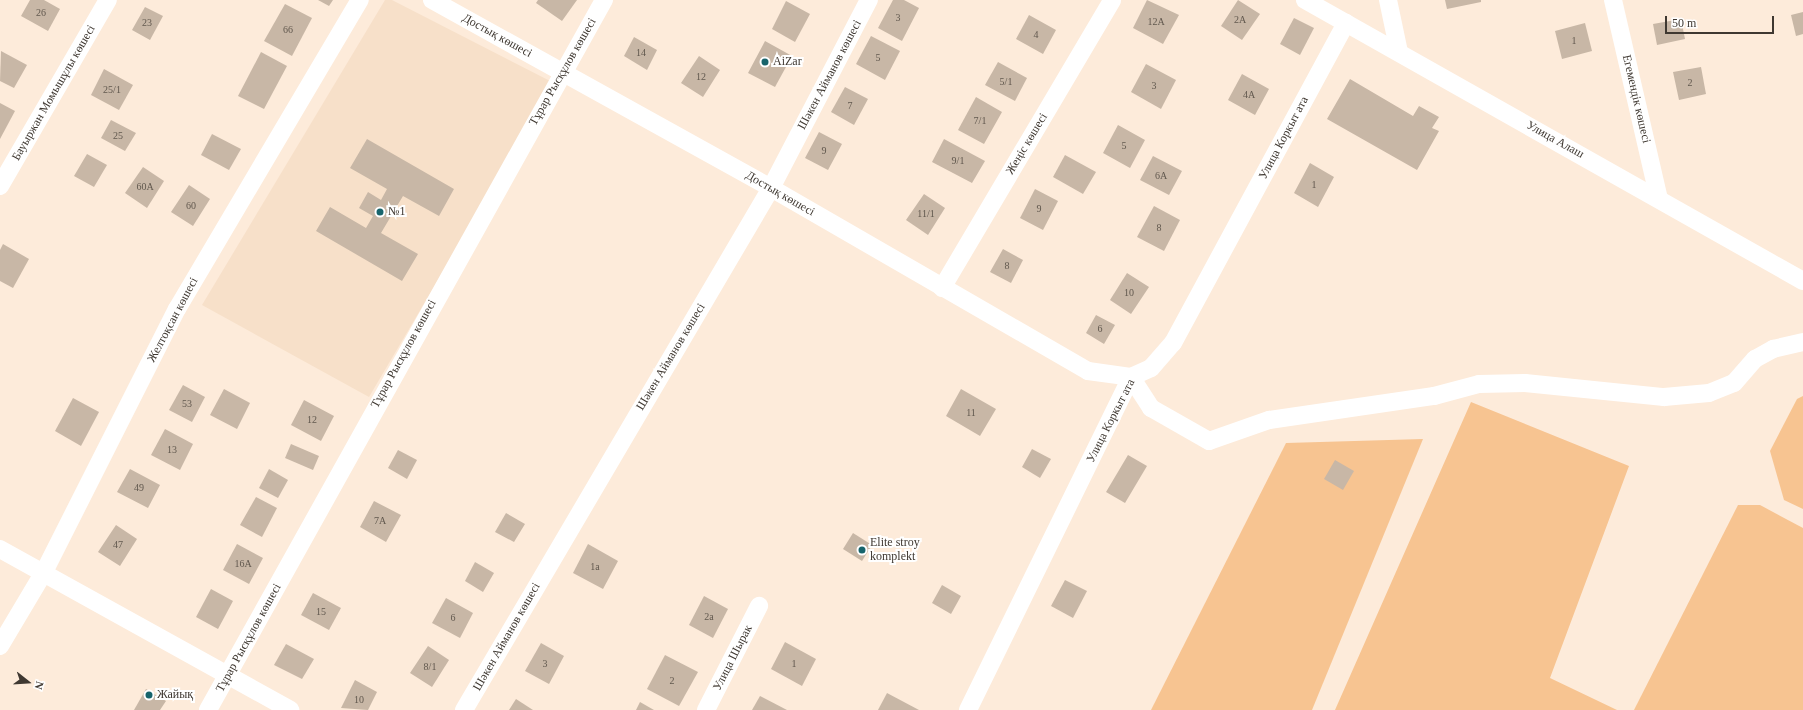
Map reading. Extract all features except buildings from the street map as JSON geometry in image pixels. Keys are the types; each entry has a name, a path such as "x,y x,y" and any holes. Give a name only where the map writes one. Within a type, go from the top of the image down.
{"street":[{"name":"Бауыржан Момышұлы көшесі","path":"0,186 108,0"},
{"name":"Желтоқсан көшесі","path":"0,646 44,572 177,309 360,0"},
{"name":"Достық көшесі","path":"432,0 771,188 1088,372 1131,377"},
{"name":"Тұрар Рысқұлов көшесі","path":"208,710 229,676 562,73 604,0"},
{"name":"Шәкен Айманов көшесі","path":"464,710 771,188 869,0"},
{"name":"Жеңіс көшесі","path":"942,288 1112,0"},
{"name":"Улица Алаш","path":"1305,0 1659,199 1803,282"},
{"path":"1388,0 1399,52"},
{"name":"Егемендік көшесі","path":"1613,0 1659,199"},
{"name":"Улица Коркыт ата","path":"968,710 1131,377 1151,368 1173,343 1346,23"},
{"path":"1131,377 1151,408 1209,441 1269,420 1434,396 1479,384 1525,383 1664,397 1708,393 1734,383 1755,360 1773,349 1803,342"},
{"path":"0,549 44,572 290,710"},
{"name":"Улица Шырак","path":"706,710 759,606"}],"shaded area":[{"path":"385,0 392,0 554,83 369,397 202,305"},
{"path":"1803,396 1803,509 1784,500 1770,451 1797,399"},
{"path":"1471,402 1629,466 1550,678 1617,710 1335,710"},
{"path":"1423,439 1312,710 1151,710 1286,443"},
{"path":"1738,505 1760,505 1803,528 1803,710 1634,710"}],"place":[{"name":"AiZar","path":"765,62"},
{"name":"№1","path":"380,212"},
{"name":"Elite stroy komplekt","path":"862,550"},
{"name":"Жайық","path":"149,695"}]}
